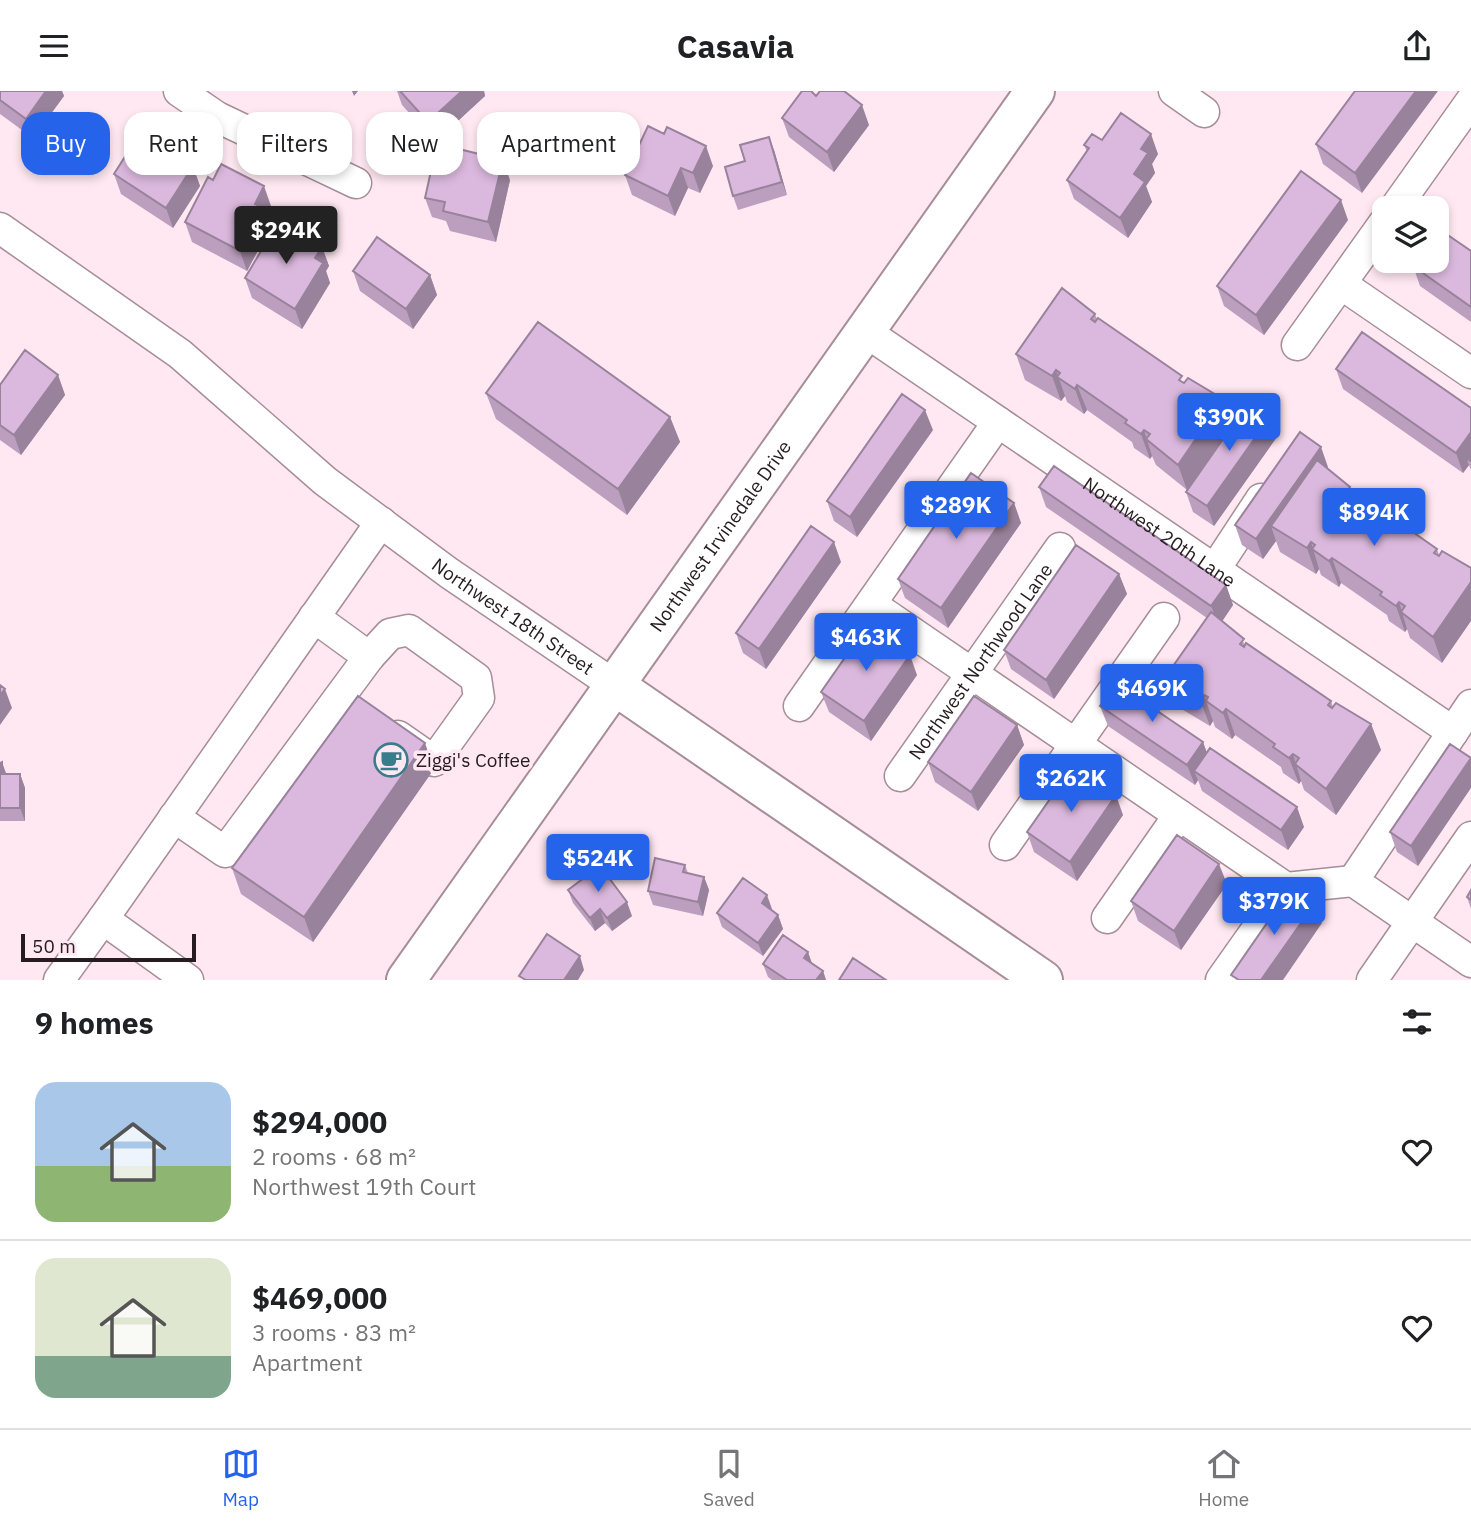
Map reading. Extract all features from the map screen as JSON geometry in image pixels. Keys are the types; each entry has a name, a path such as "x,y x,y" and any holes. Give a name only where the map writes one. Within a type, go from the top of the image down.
{"main road":[{"name":"Northwest Irvinedale Drive","path":"406,980 1035,91"},
{"name":"Northwest 18th Street","path":"614,685 1043,980"}],"street":[{"path":"1174,91 1204,112"},
{"path":"184,92 217,117 356,183"},
{"path":"1404,196 1471,101"},
{"name":"Northwest 18th Street","path":"0,228 180,354 325,481 449,573 614,685"},
{"path":"1297,345 1372,240"},
{"path":"1341,284 1471,373"},
{"name":"Northwest 20th Lane","path":"866,332 1453,732"},
{"path":"799,706 998,422"},
{"path":"1215,569 1279,472"},
{"path":"69,976 103,919 381,522"},
{"name":"Northwest Northwood Lane","path":"900,776 1060,548"},
{"path":"872,605 1286,888 1353,881 1471,962"},
{"path":"314,617 369,657"},
{"path":"1004,845 1164,618"},
{"path":"174,817 225,852 360,710 369,657 390,634 409,630 476,678 480,698 434,761 360,710"},
{"path":"1353,881 1471,705"},
{"path":"1107,918 1179,815"},
{"path":"1372,980 1471,837"},
{"path":"1221,980 1286,888"},
{"path":"103,919 188,980"}],"building":[{"path":"0,91 46,91 31,112 21,112 21,115 0,100"},
{"path":"400,91 462,91 439,112 419,112"},
{"path":"802,91 811,91 816,96 820,91 844,91 862,105 827,152 782,118"},
{"path":"1355,91 1416,91 1355,173 1316,144"},
{"path":"1121,113 1151,134 1141,149 1148,153 1134,174 1145,182 1120,218 1067,180 1089,148 1084,145 1092,134 1102,140"},
{"path":"648,126 664,134 667,127 706,146 693,173 681,168 668,196 625,175 640,175 640,143"},
{"path":"769,137 782,182 733,196 725,167 745,161 740,145"},
{"path":"463,150 477,154 477,175 499,175 488,222 443,211 445,202 425,198 430,175 463,175"},
{"path":"124,158 124,175 187,175 166,208 114,174"},
{"path":"223,165 237,172 237,175 264,186 255,204 263,208 240,251 185,222 208,177 213,180 216,175 223,175"},
{"path":"1301,171 1341,200 1256,315 1217,286"},
{"path":"284,223 322,247 315,258 323,263 295,309 245,278 270,236 275,239"},
{"path":"1449,236 1471,251 1471,307 1423,273 1449,273"},
{"path":"377,237 430,275 406,309 353,271"},
{"path":"1062,288 1095,314 1091,319 1095,322 1098,318 1182,376 1179,380 1184,383 1188,378 1223,399 1178,465 1146,439 1150,434 1144,430 1141,434 1125,423 1127,420 1077,385 1075,389 1057,377 1060,373 1056,370 1052,376 1016,354"},
{"path":"538,322 670,417 618,489 486,393"},
{"path":"1362,332 1471,408 1471,432 1456,453 1336,369"},
{"path":"25,350 58,375 14,435 0,425 0,385"},
{"path":"902,394 925,410 850,517 827,501"},
{"path":"1251,399 1272,414 1207,506 1186,492"},
{"path":"1300,432 1321,447 1256,539 1235,525"},
{"path":"1317,460 1350,487 1346,492 1350,494 1353,490 1437,549 1434,553 1439,556 1442,551 1471,568 1471,582 1433,637 1401,612 1405,606 1399,602 1396,606 1380,595 1382,592 1332,558 1329,561 1312,549 1315,545 1311,542 1307,548 1271,526"},
{"path":"1054,466 1226,585 1211,606 1039,487"},
{"path":"971,473 1014,503 941,608 898,579"},
{"path":"811,526 834,542 759,649 736,633"},
{"path":"1076,545 1119,574 1046,680 1004,650"},
{"path":"1211,612 1244,639 1240,644 1244,647 1246,643 1331,701 1328,705 1332,708 1336,703 1371,724 1326,789 1295,764 1299,758 1293,754 1289,758 1273,747 1275,744 1226,709 1223,713 1206,701 1208,697 1204,695 1200,700 1164,679"},
{"path":"867,626 910,655 864,721 821,692"},
{"path":"1116,683 1203,742 1187,765 1100,706"},
{"path":"358,696 425,743 304,917 232,868"},
{"path":"974,696 1017,725 971,792 928,762"},
{"path":"1450,744 1471,758 1411,846 1390,832"},
{"path":"1210,748 1297,807 1281,830 1194,771"},
{"path":"2,762 2,774 20,774 20,808 0,808"},
{"path":"1073,766 1116,795 1070,862 1027,832"},
{"path":"1177,835 1219,864 1174,931 1131,901"},
{"path":"655,858 685,865 683,872 704,877 698,902 648,891"},
{"path":"600,866 627,902 607,918 600,909 590,918 568,890"},
{"path":"743,878 767,895 762,903 778,915 758,943 717,913"},
{"path":"1292,887 1315,903 1261,980 1239,980 1231,975"},
{"path":"547,934 580,956 564,980 526,980 519,976"},
{"path":"783,935 808,952 804,958 823,971 816,980 787,980 763,964"},
{"path":"853,958 886,980 839,980"}],"place":[{"name":"Ziggi's Coffee","path":"391,760"}]}
